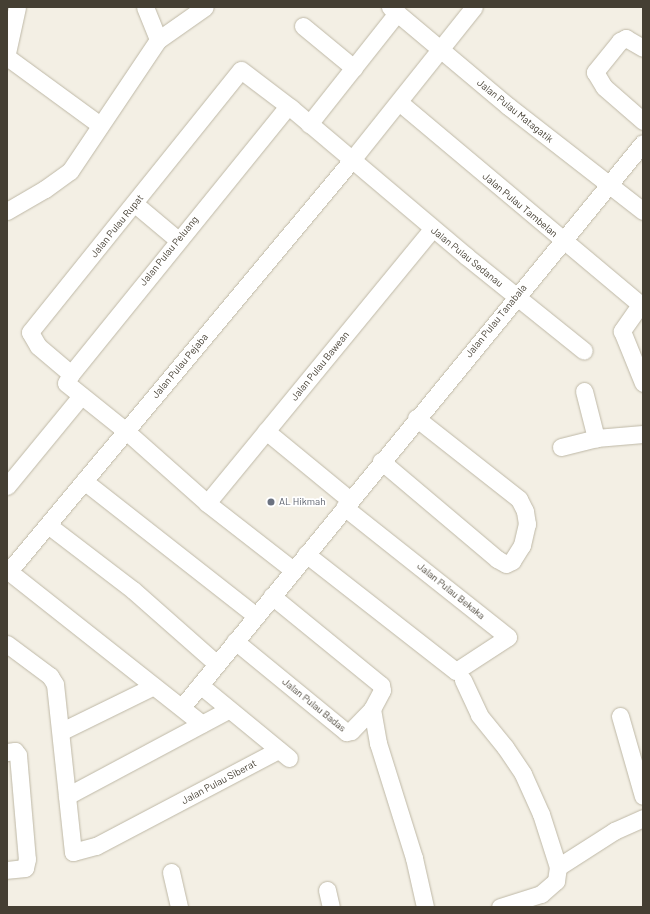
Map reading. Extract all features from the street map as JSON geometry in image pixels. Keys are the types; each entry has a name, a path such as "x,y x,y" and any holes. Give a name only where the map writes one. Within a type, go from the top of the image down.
{"street":[{"path":"7,53 17,7"},
{"path":"145,7 158,40"},
{"path":"7,211 45,189 70,171 158,40 205,7"},
{"name":"Jalan Pulau Pejaba","path":"8,571 351,161 474,7"},
{"path":"309,124 354,68 394,10"},
{"name":"Jalan Pulau Matagatik","path":"394,10 440,50 643,211"},
{"path":"303,26 354,68"},
{"path":"638,45 626,38 620,41 594,72 604,87 643,121"},
{"path":"7,58 100,125"},
{"name":"Jalan Pulau Sedanau","path":"239,73 241,70 247,72 432,229 584,351"},
{"name":"Jalan Pulau Rupat","path":"71,374 38,346 30,332 135,204 239,73"},
{"name":"Jalan Pulau Tambelan","path":"399,102 641,306"},
{"name":"Jalan Pulau Peluang","path":"71,374 288,106"},
{"name":"Jalan Pulau Tanabala","path":"182,707 561,240 643,142"},
{"path":"135,204 178,240"},
{"name":"Jalan Pulau Bawean","path":"207,503 432,229"},
{"path":"641,306 622,331 643,383"},
{"path":"71,374 66,380 67,386 126,431 207,503 293,570"},
{"path":"584,391 596,438"},
{"path":"7,486 80,397"},
{"path":"382,461 497,559 506,564 512,561 522,545 526,524 524,511 519,499 416,418"},
{"path":"266,431 347,503"},
{"path":"561,447 596,438 643,434"},
{"path":"84,481 256,616"},
{"name":"Jalan Pulau Bekaka","path":"347,503 508,637 459,675"},
{"path":"48,525 132,590 217,664"},
{"path":"306,554 459,675 479,715 505,747 523,774 541,814 558,867 556,882 541,894 518,905 500,907"},
{"path":"8,571 202,724"},
{"name":"Jalan Pulau Badas","path":"235,641 346,732 351,731 372,709 382,690 381,685 272,596"},
{"path":"7,644 50,676 55,684 62,731 67,796 228,710"},
{"name":"Jalan Pulau Siberat","path":"67,796 74,852 96,846 284,754 228,710 200,685"},
{"path":"62,731 154,686"},
{"path":"372,709 378,743 414,858 425,907"},
{"path":"620,716 643,796"},
{"path":"7,752 14,751 18,755 27,860 25,868 7,870"},
{"path":"558,867 614,831 643,818"},
{"path":"171,872 179,907"},
{"path":"327,890 331,907"}],"place":[{"name":"AL Hikmah","path":"271,502"}]}
